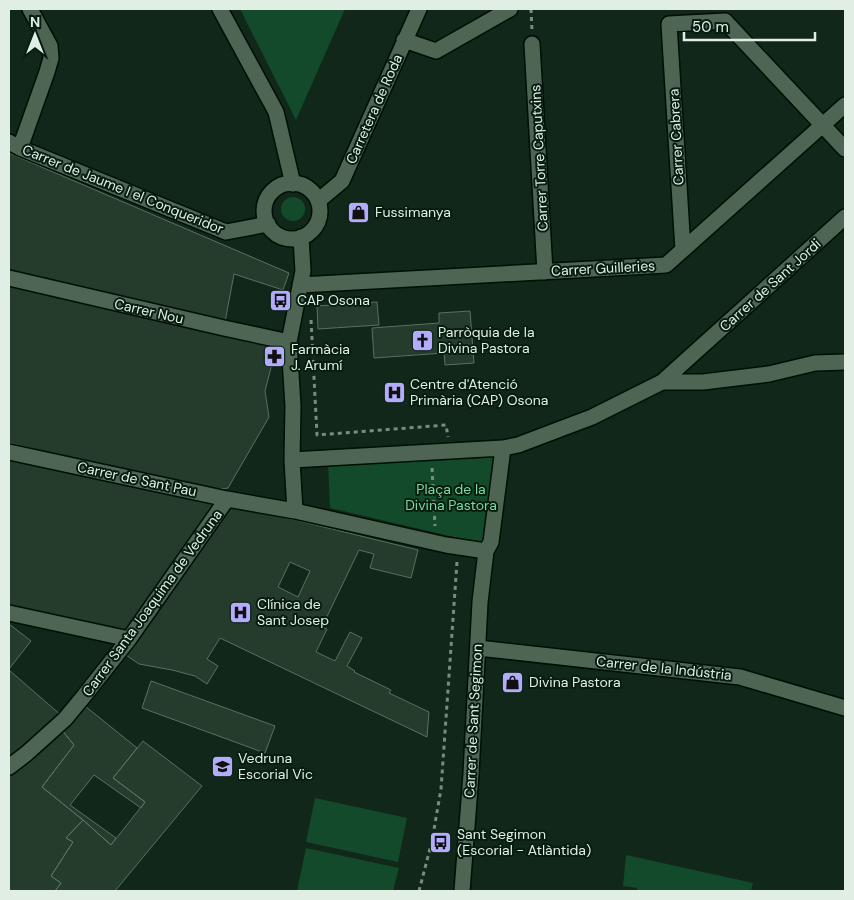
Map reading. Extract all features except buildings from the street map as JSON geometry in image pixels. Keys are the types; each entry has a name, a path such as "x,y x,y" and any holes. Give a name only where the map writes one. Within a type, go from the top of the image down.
{"street":[{"path":"14,145 47,72 51,58 50,46 30,9"},
{"path":"220,9 276,112 293,184"},
{"name":"Carretera de Roda","path":"318,201 342,181 419,9"},
{"path":"404,40 436,51 510,9"},
{"name":"Carrer Cabrera","path":"683,250 670,24 725,21 823,125"},
{"name":"Carrer Torre Caputxins","path":"532,44 545,272"},
{"name":"Carrer Guilleries","path":"300,285 666,264 845,105"},
{"path":"823,125 845,149"},
{"name":"Carrer de Jaume I el Conqueridor","path":"14,145 226,232 268,224"},
{"path":"293,184 306,187 318,201 320,214 317,223 312,230 301,237 293,239 282,237 272,230 268,224 265,210 266,201 279,187 293,184"},
{"name":"Carrer de Sant Jordi","path":"503,448 518,445 592,417 662,382 845,217"},
{"path":"292,460 503,448 491,542 486,551 446,545 295,510 292,460 293,406 290,342 303,271 301,237"},
{"name":"Carrer Nou","path":"9,278 290,342"},
{"path":"694,353 695,373 702,382"},
{"path":"662,382 702,382 769,374 815,363 845,362"},
{"name":"Carrer de Sant Pau","path":"9,452 227,499 295,510"},
{"name":"Carrer Santa Joaquima de Vedruna","path":"9,767 65,719 129,639 227,499"},
{"name":"Carrer de Sant Segimon","path":"462,891 480,602 486,551"},
{"path":"9,613 129,639"},
{"name":"Carrer de la Indústria","path":"478,648 740,677 845,708"}],"path":[{"path":"310,319 317,435 446,425"},
{"path":"432,466 435,530"},
{"name":"Carrer de Sant Segimon","path":"419,891 432,841 441,789 457,558"}],"green space":[{"path":"240,9 345,9 296,120"},
{"path":"293,197 302,200 305,209 302,218 293,221 284,218 281,209 284,200"},
{"name":"Plaça de la Divina Pastora","path":"498,455 484,544 330,508 328,463"},
{"path":"315,798 407,818 398,862 306,842"},
{"path":"306,848 399,868 393,891 297,891"},
{"path":"626,855 753,883 751,891 637,891 637,888 623,886"}],"place":[{"name":"Fussimanya","path":"359,212"},
{"name":"CAP Osona","path":"281,300"},
{"name":"Parròquia de la Divina Pastora","path":"422,340"},
{"name":"Farmàcia J. Arumí","path":"275,357"},
{"name":"Centre d'Atenció Primària (CAP) Osona","path":"394,392"},
{"name":"Clínica de Sant Josep","path":"241,612"},
{"name":"Divina Pastora","path":"513,682"},
{"name":"Vedruna Escorial Vic","path":"222,766"},
{"name":"Sant Segimon (Escorial - Atlàntida)","path":"441,842"}]}
